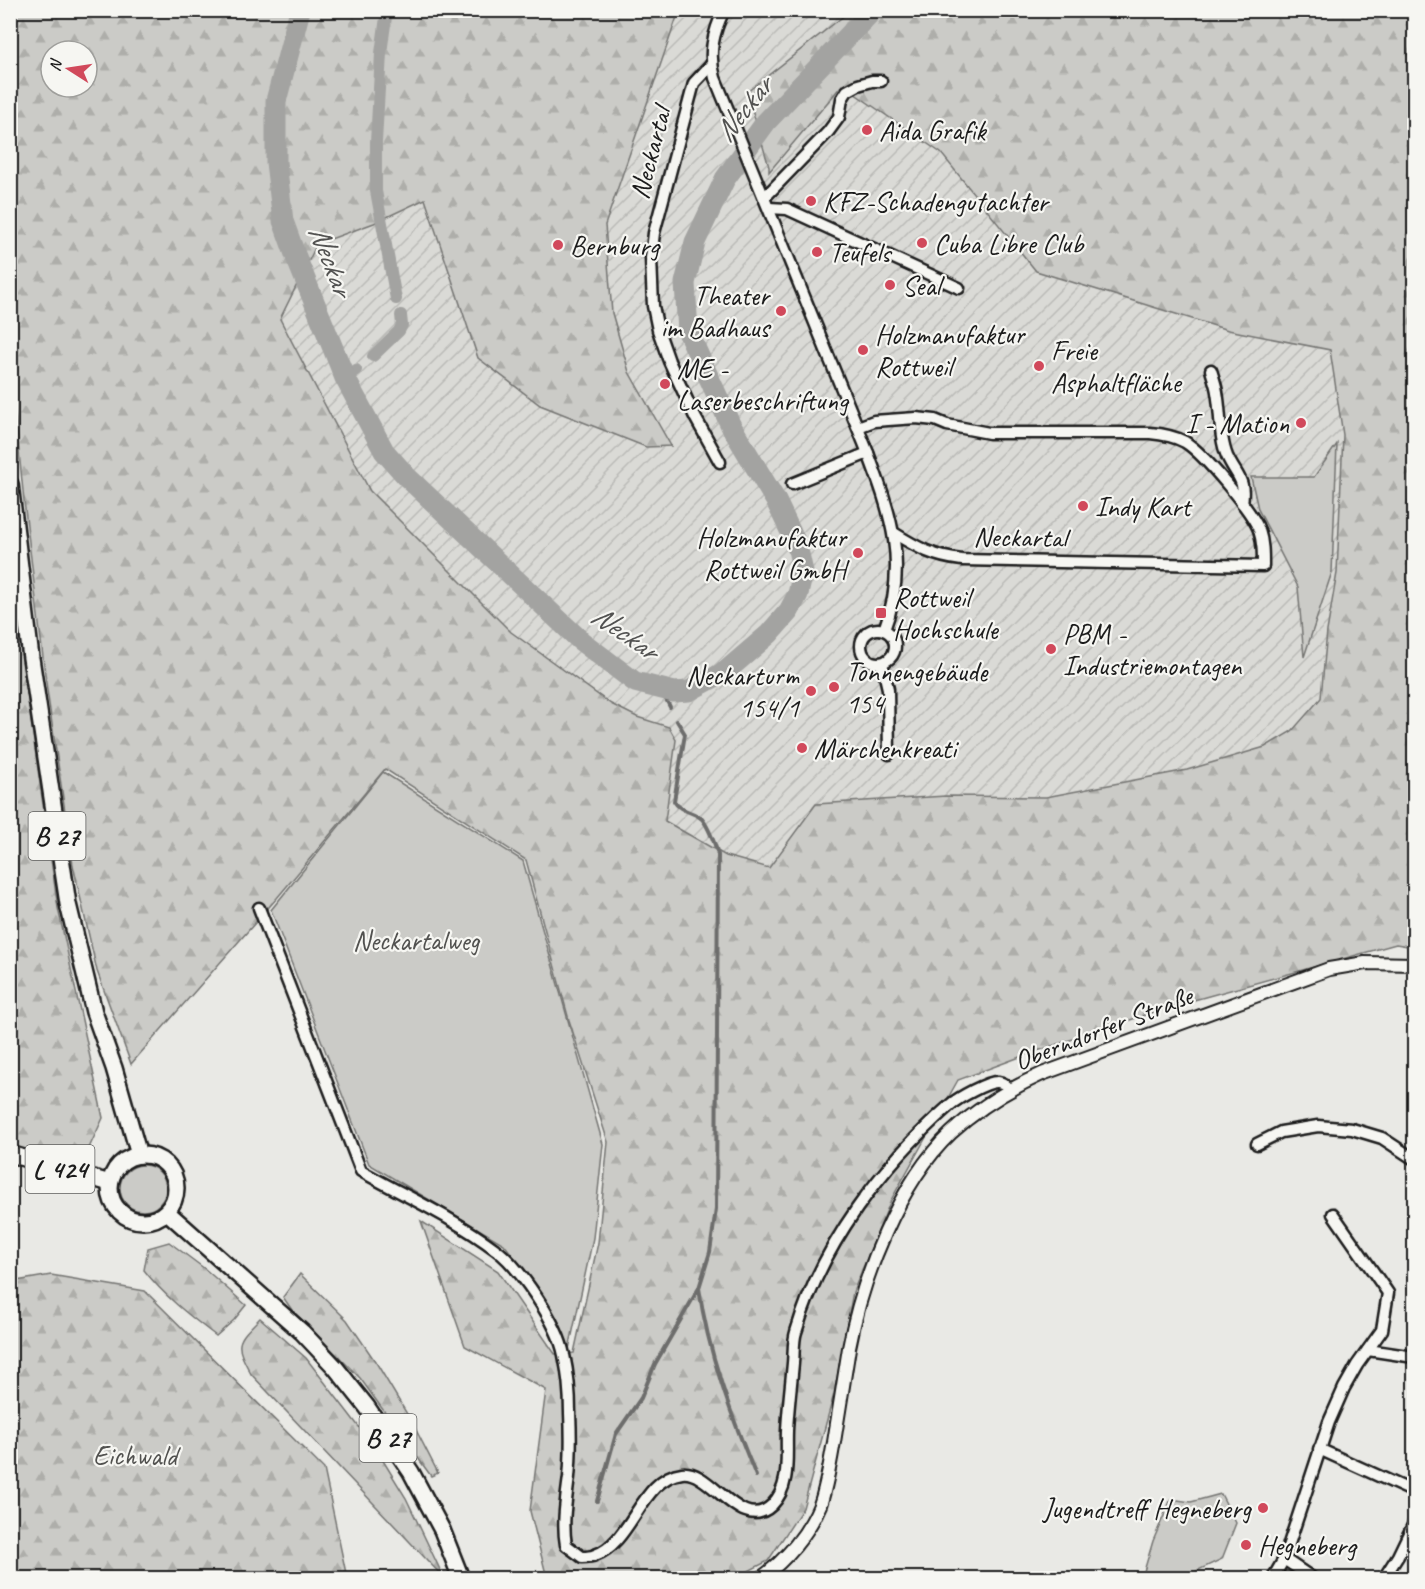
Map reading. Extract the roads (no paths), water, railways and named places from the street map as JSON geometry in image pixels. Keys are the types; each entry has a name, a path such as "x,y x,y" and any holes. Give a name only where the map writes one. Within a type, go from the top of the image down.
{"main road":[{"name":"B 27","path":"10,484 30,657 68,904 94,1012 117,1079 139,1155"},
{"name":"L 424","path":"10,1154 110,1183"},
{"path":"139,1155 149,1155 167,1165 176,1184 173,1204 158,1218 148,1221 128,1218 120,1212 110,1194 113,1173 120,1164 139,1155"},
{"name":"B 27","path":"166,1212 302,1332 335,1367 367,1407 411,1472 442,1530 461,1578"}],"street":[{"path":"724,10 714,37 711,65 858,427 885,499 894,533 897,558 896,586 884,630"},
{"name":"Neckartal","path":"711,65 694,83 654,233 651,258 653,306 663,346 695,417 720,462"},
{"path":"767,203 839,117 842,99 848,91 858,85 881,81"},
{"path":"767,203 787,209 959,288"},
{"name":"Neckartal","path":"1211,370 1217,391 1224,447 1242,481 1244,492 1242,503"},
{"name":"Neckartal","path":"858,427 874,421 916,418 935,420 947,425 989,433 1169,435 1185,442 1198,452 1242,503 1258,527 1263,547 1263,566 962,560 940,557 916,547 894,533"},
{"path":"792,484 868,453"},
{"path":"884,630 893,637 895,647 891,657 877,664 862,655 861,643 869,631 884,630"},
{"path":"882,663 888,689 889,754"},
{"path":"260,908 361,1172 454,1223 496,1250 521,1275 533,1291 555,1333 564,1353 570,1412 569,1474 563,1526 566,1545 582,1557 596,1555 616,1541 656,1486 667,1477 684,1472 699,1477 731,1504 747,1512 763,1510 772,1505 783,1486 787,1472 787,1432 795,1333 817,1278 839,1234 866,1196 905,1150 952,1103 996,1081 1004,1083 1010,1089"},
{"name":"Oberndorfer Straße","path":"761,1578 789,1554 807,1530 819,1505 832,1455 850,1345 873,1265 909,1187 926,1162 950,1134 972,1114 1010,1089 1042,1074 1329,969 1365,963 1414,964"},
{"path":"1257,1144 1281,1132 1318,1126 1352,1129 1382,1138 1414,1159"},
{"path":"1273,1578 1284,1559 1319,1449 1344,1388 1382,1330 1388,1293 1333,1214"},
{"path":"1368,1350 1414,1358"},
{"path":"1319,1449 1414,1492"},
{"path":"1384,1578 1414,1523"},
{"path":"1284,1559 1312,1578"}],"waterway":[{"name":"Neckar","path":"300,10 276,101 276,162 283,221 345,378 384,451 407,477 581,641 635,682 674,692 689,691 726,671 769,634 789,611 798,594 803,572 797,545 776,501 731,426 688,332 685,283 695,242 725,179 766,122 873,10"},
{"path":"387,10 381,53 376,191 396,299"},
{"path":"373,356 399,331 402,325 401,315"},
{"path":"345,378 356,370"},
{"path":"661,689 670,707"},
{"path":"597,1501 616,1434 641,1398 655,1364 699,1288 710,1252 716,1209 718,855 712,836 702,819 680,807 674,801 685,734 677,721"},
{"path":"699,1288 714,1360 756,1476"}],"place":[{"name":"Aida Grafik","path":"867,130"},
{"name":"KFZ-Schadengutachter","path":"811,201"},
{"name":"Cuba Libre Club","path":"922,243"},
{"name":"Bernburg","path":"558,245"},
{"name":"Teufels","path":"817,252"},
{"name":"Seal","path":"890,285"},
{"name":"Theater im Badhaus","path":"781,311"},
{"name":"Holzmanufaktur Rottweil","path":"863,350"},
{"name":"Freie Asphaltfläche","path":"1039,366"},
{"name":"ME - Laserbeschriftung","path":"665,384"},
{"name":"I - Mation","path":"1301,423"},
{"name":"Indy Kart","path":"1083,506"},
{"name":"Holzmanufaktur Rottweil GmbH","path":"858,553"},
{"name":"Rottweil Hochschule","path":"881,613"},
{"name":"PBM - Industriemontagen","path":"1051,649"},
{"name":"Tonnengebäude 154","path":"834,687"},
{"name":"Neckarturm 154/1","path":"811,691"},
{"name":"Märchenkreati","path":"802,748"},
{"name":"Jugendtreff Hegneberg","path":"1263,1508"},
{"name":"Hegneberg","path":"1246,1545"}],"park label":[{"name":"Neckartalweg","path":"416,940"},
{"name":"Eichwald","path":"135,1455"}]}
